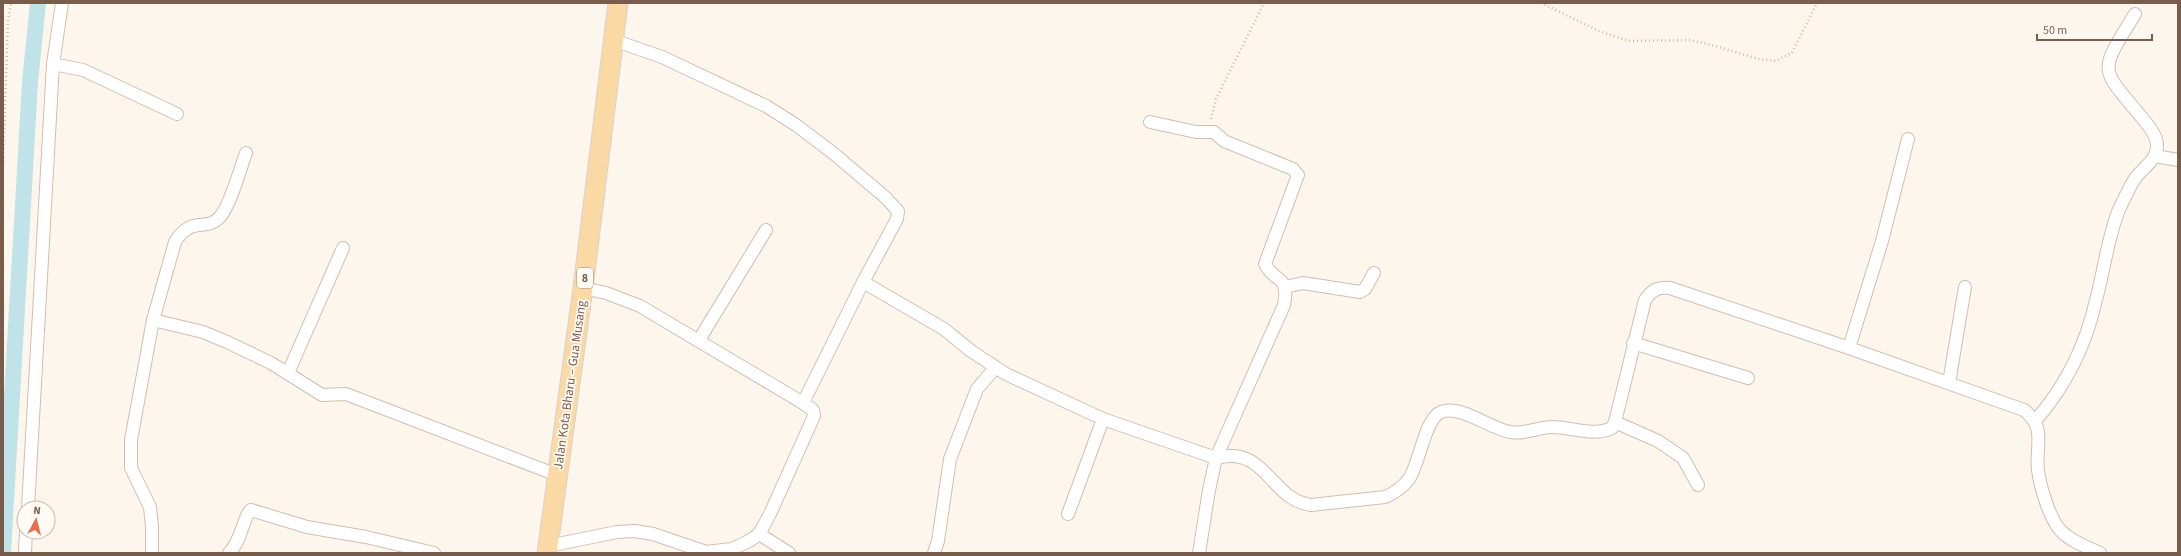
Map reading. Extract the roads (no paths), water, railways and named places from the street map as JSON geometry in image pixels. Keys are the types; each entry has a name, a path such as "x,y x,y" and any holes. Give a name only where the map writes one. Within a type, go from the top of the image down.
{"main road":[{"name":"Jalan Kota Bharu – Gua Musang","path":"547,549 583,288 618,3"}],"street":[{"path":"28,500 53,64 62,3"},
{"path":"2035,421 2050,404 2077,356 2096,302 2105,256 2118,212 2135,178 2155,156 2158,146 2156,138 2149,126 2112,82 2108,73 2107,63 2111,53 2135,14"},
{"path":"613,40 662,57 766,106 796,125 827,149 885,197 898,211 897,219 863,282 803,403"},
{"path":"53,64 83,70 177,114"},
{"path":"1150,122 1196,132 1214,132 1224,141 1293,170 1298,175 1265,264 1285,287 1286,294 1284,305 1216,458 1209,490 1199,553"},
{"path":"1849,348 1882,241 1908,139"},
{"path":"152,553 150,507 131,468 130,457 136,405 153,320 176,242 182,231 190,226 211,223 219,219 226,207 246,152"},
{"path":"2155,156 2178,160"},
{"path":"699,340 766,230"},
{"path":"288,373 343,248"},
{"path":"1285,287 1304,283 1360,292 1365,289 1374,273"},
{"path":"863,282 944,330 995,368 1103,419 1216,458 1228,455 1241,456 1253,462 1289,497 1300,504 1311,505 1385,497 1394,493 1410,478 1432,420 1440,412 1449,410 1463,414 1511,433 1552,427 1600,433 1612,428 1615,422 1633,343 1645,300 1651,291 1660,287 1670,288 1849,348 2024,410 2035,421 2039,432 2038,469 2051,514 2061,531 2071,540 2100,553"},
{"path":"1949,383 1966,287"},
{"path":"547,549 617,532 635,531 653,534 706,552 718,552 732,549 759,534 814,416 813,410 803,403 640,306 606,293 583,288"},
{"path":"153,320 203,332 227,342 288,373 322,395 346,394 557,475"},
{"path":"1633,343 1748,378"},
{"path":"934,553 938,541 950,459 977,389 995,368"},
{"path":"1068,514 1103,419"},
{"path":"1615,422 1658,441 1684,458 1698,485"},
{"path":"229,553 240,539 248,512 256,510 307,527 366,537 434,553"},
{"path":"759,534 789,553"},
{"path":"25,553 26,540"}],"waterway":[{"path":"3,553 30,82 38,3"}]}
